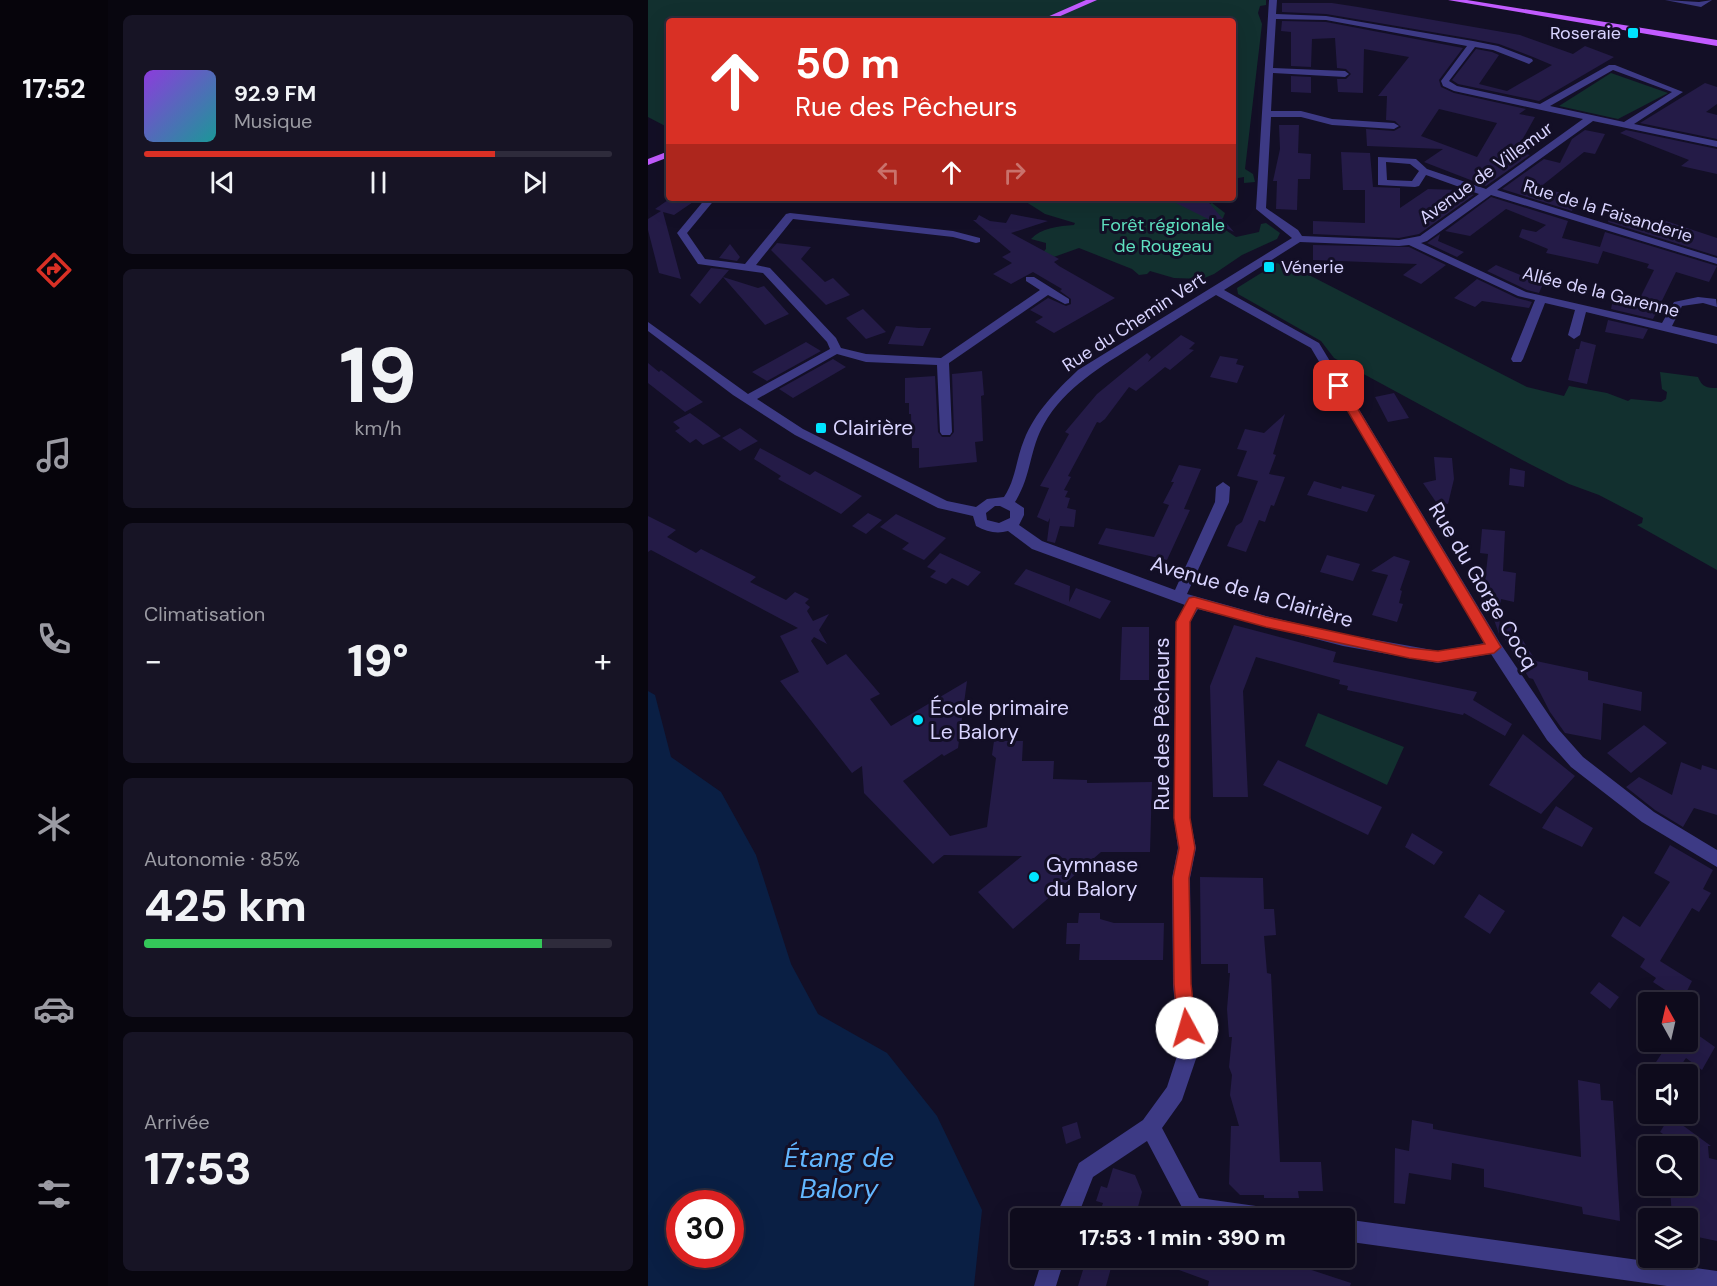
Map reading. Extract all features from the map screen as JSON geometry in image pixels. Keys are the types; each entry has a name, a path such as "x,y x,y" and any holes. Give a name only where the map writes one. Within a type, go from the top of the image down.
{"main road":[{"path":"1049,18 1093,0"},
{"path":"1452,0 1717,43"},
{"path":"1485,0 1717,38"},
{"path":"648,162 666,155"}],"street":[{"path":"1273,0 1260,209 1294,232 1298,239"},
{"path":"1669,0 1701,5 1708,0"},
{"path":"1272,16 1326,18 1495,48 1529,61"},
{"path":"1473,44 1445,81 1446,84 1591,118 1717,144"},
{"path":"1542,107 1612,67 1679,92 1626,125"},
{"path":"1268,70 1345,74"},
{"path":"1266,114 1301,114 1332,122 1394,126"},
{"name":"Avenue de Villemur","path":"1298,239 1413,243 1423,239 1591,118"},
{"name":"Rue de la Faisanderie","path":"1424,171 1717,261"},
{"path":"709,201 682,233 702,262 766,270 832,341 836,350"},
{"path":"748,268 790,216 953,234 976,240"},
{"name":"Rue du Chemin Vert","path":"1008,502 1019,485 1029,442 1039,421 1062,392 1082,373 1298,239"},
{"name":"Allée de la Garenne","path":"1413,243 1522,294 1717,340"},
{"path":"1030,279 1065,301"},
{"path":"748,399 836,350 866,358 943,362 1048,290"},
{"name":"Rue du Gorge Cocq","path":"1216,290 1316,346 1494,647 1553,735 1577,762 1605,786 1648,817 1717,859"},
{"path":"1665,328 1678,304 1692,300 1715,303 1717,290"},
{"path":"1516,359 1541,299"},
{"path":"1574,335 1581,309"},
{"path":"648,326 748,399 799,432 943,505 979,513"},
{"path":"943,362 946,432"},
{"name":"Rue des Pêcheurs","path":"1150,1127 1175,1093 1189,1050 1182,984 1181,878 1187,848 1182,818 1183,622 1186,599 1222,502 1223,487"},
{"path":"1008,502 1013,504 1018,512 1010,525 998,528 981,523 979,513 990,503 1008,502"},
{"name":"Avenue de la Clairière","path":"1010,525 1037,545 1186,599 1266,622 1409,653 1438,657 1494,647"},
{"path":"1070,1208 1086,1170 1150,1127 1193,1208"},
{"path":"1355,1232 1717,1282"},
{"path":"1045,1286 1051,1268"}],"green space":[{"name":"Forêt régionale de Rougeau","path":"648,0 1266,0 1266,5 1260,6 1258,13 1262,24 1245,169 1253,174 1255,182 1244,183 1244,177 1236,178 1236,18 666,18 666,126 648,117"},
{"path":"1611,73 1668,93 1618,119 1559,106"},
{"name":"Forêt régionale de Rougeau","path":"1025,201 1185,201 1201,207 1212,203 1225,213 1223,218 1213,220 1215,223 1236,237 1259,232 1261,224 1266,223 1280,233 1277,239 1242,255 1214,274 1202,279 1174,278 1150,271 1139,275 1132,269 1079,248 1051,258 1041,254 1046,249 1046,243 1031,239 1035,235 1045,230 1075,223 1045,214"},
{"path":"1277,263 1307,274 1527,387 1564,396 1569,386 1607,393 1628,401 1631,399 1661,402 1666,399 1667,392 1662,389 1660,372 1698,377 1705,386 1717,388 1717,570 1637,525 1642,523 1643,518 1528,463 1334,358 1321,341 1238,294 1237,288"},
{"path":"1318,713 1404,747 1387,785 1305,746"}],"water":[{"name":"Étang de Balory","path":"648,691 655,695 671,757 721,792 756,855 791,964 818,1014 887,1053 937,1116 982,1210 974,1286 648,1286"}],"building":[{"path":"1282,3 1332,3 1358,7 1520,35 1573,54 1585,46 1614,57 1539,101 1458,84 1452,80 1476,49 1499,55 1479,84 1507,91 1552,65 1499,44 1326,14 1282,12"},
{"path":"1282,21 1326,22 1463,48 1439,80 1441,87 1454,93 1526,109 1519,114 1535,117 1516,151 1530,155 1486,186 1424,162 1443,149 1367,146 1366,129 1394,131 1401,127 1395,121 1386,120 1387,96 1378,96 1409,57 1364,49 1363,93 1338,92 1337,79 1346,79 1351,74 1346,69 1337,68 1335,38 1312,39 1311,67 1291,66 1291,32 1281,31","holes":["1439,109 1497,123 1477,157 1421,136"]},
{"path":"1291,76 1311,77 1311,93 1291,92"},
{"path":"1705,83 1717,87 1717,104 1706,112 1717,115 1717,139 1640,123"},
{"path":"1279,125 1299,125 1298,153 1311,154 1310,179 1298,179 1297,210 1276,209 1277,181 1273,181 1280,149"},
{"path":"1585,130 1605,134 1595,154 1584,152 1539,188 1577,196 1572,211 1502,189 1544,159 1560,163 1572,139"},
{"path":"1626,130 1717,149 1717,174 1681,166 1689,160 1620,133"},
{"path":"1341,152 1370,153 1373,187 1400,188 1400,208 1428,189 1460,190 1474,195 1419,234 1399,238 1313,234 1313,221 1365,223 1365,190 1343,190"},
{"path":"1491,197 1568,221 1562,238 1600,247 1605,232 1717,266 1709,282 1676,272 1653,319 1611,309 1613,299 1637,304 1654,270 1647,268 1649,264 1603,251 1598,264 1546,253 1548,249 1519,237 1522,229 1536,232 1546,225 1506,209 1470,236 1445,231"},
{"path":"667,201 695,201 674,215 663,212 681,279 659,273 648,230 648,219 661,211 655,209"},
{"path":"1172,201 1208,201 1234,232"},
{"path":"1611,213 1656,226 1660,219 1717,238 1717,256 1608,222"},
{"path":"1011,214 1048,221 1011,233 1059,259 1054,262 1115,298 1054,333 1035,322 1043,317 1030,310 1048,298 1066,306 1071,304 1071,299 1060,291 1062,289 1033,272 1011,284 993,274 1012,263 1002,257 1011,252 973,220 976,220 979,215 990,221 1006,223"},
{"path":"1440,234 1438,241 1464,252 1457,257 1427,243"},
{"path":"777,243 811,247 801,259 825,282 833,278 850,295 826,305 771,250"},
{"path":"730,244 740,257 737,261 719,258"},
{"path":"1313,245 1409,247 1446,265 1421,284 1403,275 1417,264 1313,260"},
{"path":"1496,265 1543,284 1539,293 1527,290 1487,271"},
{"path":"711,268 729,270 700,304 690,295"},
{"path":"723,277 758,288 764,286 789,314 765,325"},
{"path":"1477,279 1517,298 1532,302 1529,308 1482,301 1475,307 1454,298"},
{"path":"863,309 886,332 866,339 846,318"},
{"path":"1608,320 1648,329 1643,339 1605,332"},
{"path":"896,326 931,328 923,346 888,344"},
{"path":"1181,335 1195,343 1189,349 1194,350 1170,370 1165,367 1136,391 1129,387 1105,419 1100,423 1097,422 1068,476 1071,477 1064,490 1068,491 1065,497 1070,498 1067,508 1076,510 1074,527 1060,526 1055,543 1047,541 1050,518 1048,522 1037,517 1049,488 1040,486 1069,434 1065,432 1097,394 1147,353 1151,357 1148,362"},
{"path":"1581,341 1596,345 1587,384 1568,380 1576,349 1579,349"},
{"path":"806,342 821,351 767,381 752,372"},
{"path":"1220,356 1238,359 1236,364 1244,366 1237,383 1210,377"},
{"path":"833,359 846,367 793,398 779,389"},
{"path":"648,363 659,372 661,370 703,402 685,412 648,383"},
{"path":"982,371 983,441 975,442 977,462 919,468 919,448 912,448 911,414 909,414 909,403 905,403 905,378 935,376 938,432 942,437 950,437 954,432 952,374"},
{"path":"1394,393 1409,418 1388,422 1375,397"},
{"path":"690,413 721,436 703,445 696,439 690,443 675,431 680,428 673,422"},
{"path":"1285,414 1273,454 1276,455 1269,474 1285,477 1274,506 1271,505 1265,522 1259,520 1246,552 1227,546 1236,526 1242,522 1258,481 1237,476 1247,451 1237,449 1245,429 1264,433"},
{"path":"740,428 758,441 740,451 722,438"},
{"path":"760,448 810,475 815,471 862,496 841,514 778,479 781,476 754,459"},
{"path":"1434,457 1452,458 1454,479 1448,504 1436,502 1423,483 1436,480"},
{"path":"1179,465 1201,469 1184,509 1190,510 1167,560 1098,544 1106,528 1154,537 1169,505 1163,503 1174,482 1171,482"},
{"path":"1510,468 1525,471 1524,487 1509,485"},
{"path":"1314,481 1375,495 1367,512 1307,495"},
{"path":"868,513 882,520 866,534 852,526"},
{"path":"896,514 946,538 924,560 902,549 909,543 880,527"},
{"path":"648,516 676,530 667,537 696,553 701,549 756,577 750,582 786,600 795,592 809,599 805,603 810,607 807,611 813,621 829,614 819,630 827,644 814,637 811,641 827,665 846,654 880,694 870,699 891,726 967,681 958,748 944,756 942,754 903,781 950,836 987,827 996,758 992,755 994,741 1023,741 1022,761 1054,761 1053,779 1087,780 1087,783 1152,782 1150,852 1101,852 1013,929 978,892 1022,856 944,855 933,864 864,793 862,766 852,773 780,681 799,672 780,636 798,628 651,550 648,552"},
{"path":"1482,529 1505,531 1503,571 1516,573 1514,602 1501,599 1499,634 1484,591 1488,554 1480,553"},
{"path":"940,553 981,572 968,586 952,578 946,584 930,577 936,571 927,567"},
{"path":"1327,555 1360,564 1353,581 1320,572"},
{"path":"1394,556 1410,561 1400,590 1402,591 1399,603 1403,604 1397,622 1372,615 1388,575 1371,571"},
{"path":"1026,569 1070,586 1069,602 1076,588 1111,601 1100,619 1014,584"},
{"path":"1234,625 1336,652 1333,662 1477,692 1473,700 1512,724 1505,736 1464,713 1463,715 1347,690 1348,686 1339,684 1340,680 1256,657 1243,691 1248,797 1213,797 1210,686"},
{"path":"1513,625 1536,661 1588,672 1588,680 1642,692 1641,711 1603,703 1601,740 1565,733 1550,712 1533,679 1529,678 1501,633"},
{"path":"1122,627 1149,627 1149,680 1120,680"},
{"path":"1644,725 1667,743 1631,773 1607,753"},
{"path":"1523,734 1575,776 1541,814 1489,785"},
{"path":"1278,760 1382,807 1368,835 1263,785"},
{"path":"1681,762 1701,770 1702,765 1717,770 1717,815 1694,808 1683,827 1655,810 1626,787 1639,777 1672,795"},
{"path":"1556,806 1593,828 1582,847 1542,828"},
{"path":"1412,833 1443,852 1434,865 1405,847"},
{"path":"1670,845 1713,870 1703,889 1711,893 1699,912 1692,908 1660,961 1692,981 1686,992 1668,992 1653,982 1656,978 1640,967 1645,959 1611,936 1623,916 1640,927 1670,882 1654,873"},
{"path":"1200,877 1263,878 1264,909 1274,909 1276,935 1264,936 1267,973 1271,974 1280,1162 1321,1162 1323,1191 1298,1191 1299,1198 1264,1198 1264,1195 1240,1195 1229,1184 1231,1126 1239,1126 1230,1095 1232,1075 1229,1067 1232,1037 1229,1037 1227,1009 1230,973 1228,973 1228,964 1201,964"},
{"path":"1479,894 1505,911 1490,934 1464,917"},
{"path":"1079,913 1100,913 1100,919 1114,923 1164,923 1163,960 1079,960 1080,944 1066,944 1067,923 1078,923"},
{"path":"1599,982 1619,997 1610,1009 1590,993"},
{"path":"1698,1035 1715,1047 1702,1070 1698,1064 1686,1058 1682,1064 1655,1064 1663,1052 1698,1052"},
{"path":"1578,1080 1600,1084 1601,1100 1613,1101 1620,1221 1583,1214 1582,1207 1484,1187 1484,1169 1452,1163 1451,1180 1409,1173 1405,1204 1394,1203 1395,1148 1409,1151 1412,1120 1433,1124 1433,1129 1581,1157"},
{"path":"1077,1122 1081,1138 1066,1144 1062,1127"},
{"path":"1665,1124 1681,1124 1697,1136 1666,1136 1660,1132"},
{"path":"1698,1136 1711,1146 1708,1146 1709,1158 1717,1160 1717,1241 1698,1237 1698,1208 1671,1208 1671,1196 1698,1196"},
{"path":"1113,1168 1135,1175 1142,1192 1138,1208 1101,1208 1103,1203 1096,1201 1101,1186 1107,1188"},
{"path":"1084,1268 1111,1268 1106,1286 1078,1286"},
{"path":"1174,1268 1305,1268 1351,1283 1350,1286 1208,1286 1209,1281"}],"place":[{"name":"Roseraie","path":"1633,33"},
{"name":"Vénerie","path":"1269,267"},
{"name":"Clairière","path":"821,428"},
{"name":"École primaire Le Balory","path":"918,720"},
{"name":"Gymnase du Balory","path":"1034,877"}],"route":[{"path":"1187,1028 1182,984 1181,878 1187,848 1182,818 1183,622 1194,602 1266,622 1409,653 1438,657 1494,647 1339,386"}]}
